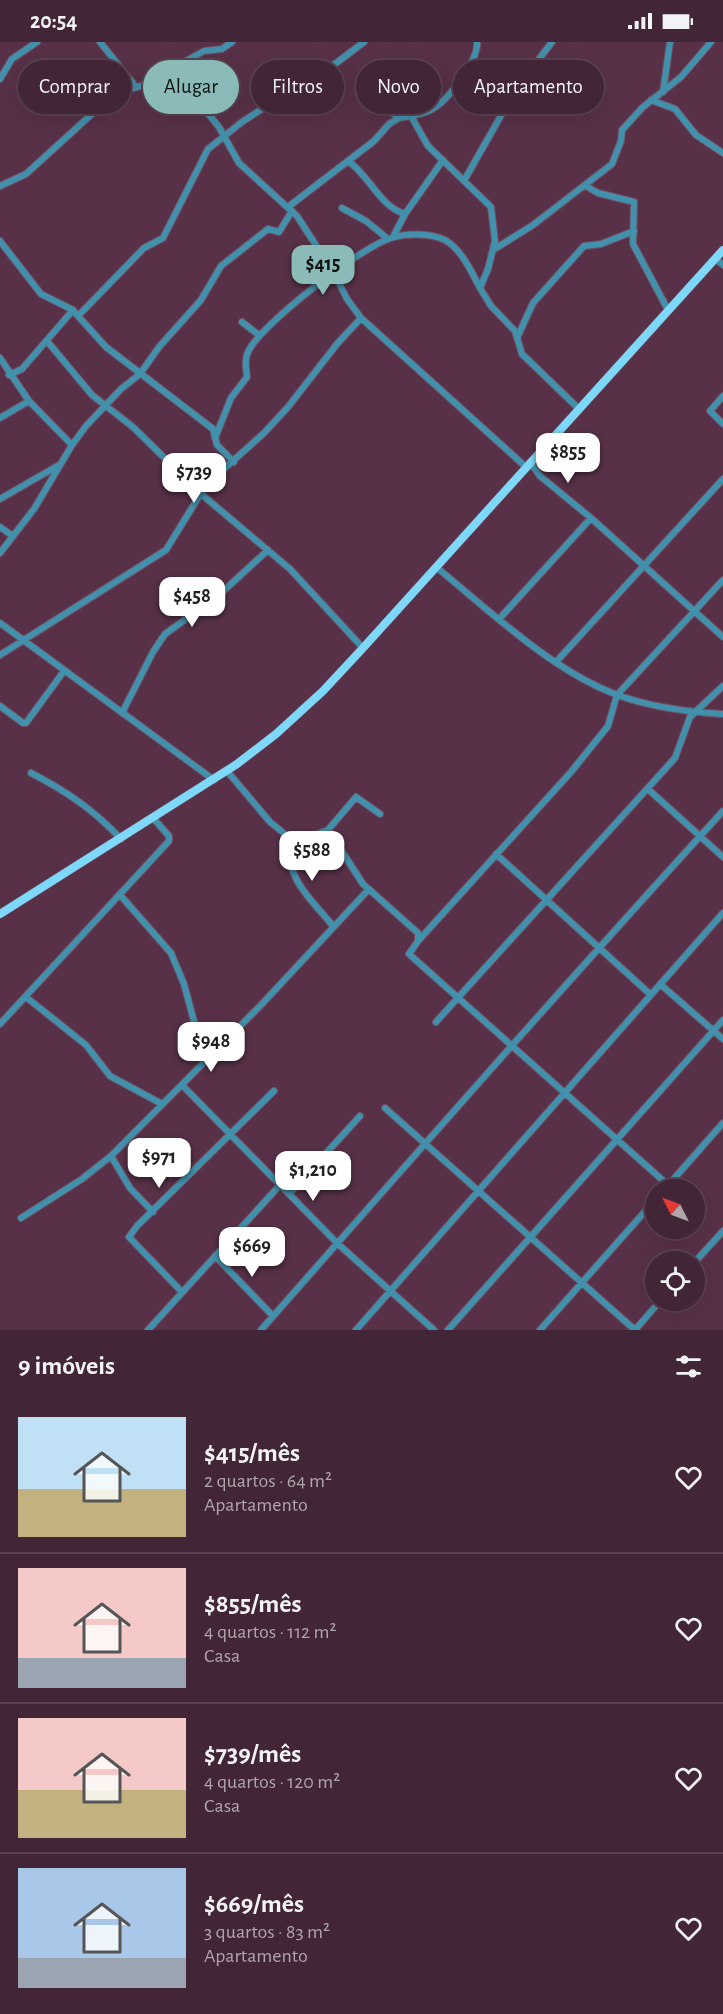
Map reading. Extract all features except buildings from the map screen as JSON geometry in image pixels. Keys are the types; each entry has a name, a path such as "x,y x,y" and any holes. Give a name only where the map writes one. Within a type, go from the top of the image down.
{"main road":[{"path":"0,914 214,780 276,734 323,691 723,250"}],"street":[{"path":"0,79 12,59 37,42"},
{"path":"100,42 136,87"},
{"path":"210,42 213,50"},
{"path":"188,60 204,51 225,48 232,42"},
{"path":"9,375 22,369 75,313 144,248 163,238 205,154 224,137 280,97 319,76 364,42"},
{"path":"472,60 477,42"},
{"path":"538,60 552,42"},
{"path":"663,92 670,42"},
{"path":"493,250 533,225 612,164 621,141 622,130 651,100 681,77 711,42"},
{"path":"0,186 26,174 115,93 143,84"},
{"path":"0,553 34,509 72,445 104,405 140,374 159,347 201,300 221,266 268,229 279,231 290,209 399,118 435,108 453,87"},
{"path":"651,100 675,109 696,135 723,153"},
{"path":"206,114 224,137 239,163 290,209 334,273 347,299 361,318 591,518 723,637"},
{"path":"394,114 399,118"},
{"path":"465,180 502,114"},
{"path":"411,116 428,146 491,207 495,241 480,288"},
{"path":"391,238 443,160"},
{"path":"348,161 363,172 385,202 405,214"},
{"path":"586,186 605,195 634,202 633,244 668,310"},
{"path":"342,208 391,238"},
{"path":"517,339 532,303 584,246 601,244 634,231"},
{"path":"215,438 231,398 247,377 245,359 259,335 334,273 391,238 415,235 443,239 459,252 491,306 515,331 522,354 578,408"},
{"path":"0,241 41,294 75,313 106,347 213,429 216,445 234,462"},
{"path":"716,258 723,265"},
{"path":"0,655 24,642 166,550 200,493 288,407 337,344 361,318"},
{"path":"242,322 259,335"},
{"path":"47,341 92,395 133,428 200,493 268,550 311,591 363,648"},
{"path":"0,358 9,375 29,401 72,445"},
{"path":"723,396 710,411 723,424"},
{"path":"0,418 29,401"},
{"path":"0,499 62,464"},
{"path":"556,662 723,479"},
{"path":"500,618 591,518"},
{"path":"0,527 13,536"},
{"path":"122,713 153,652 165,634 218,596 268,550"},
{"path":"436,567 556,662 618,695 693,712 723,714"},
{"path":"658,1179 617,1139 409,954 418,937 426,932 571,772 608,726 618,695 723,580"},
{"path":"0,623 214,780"},
{"path":"0,706 26,723 64,671"},
{"path":"436,1022 675,758 693,712 723,686"},
{"path":"227,771 270,822 287,837 302,840 328,830 356,797 380,814"},
{"path":"32,773 73,795 94,811 121,839"},
{"path":"648,789 723,857"},
{"path":"261,1330 598,948 723,811"},
{"path":"0,1024 121,896 169,841 170,836 153,818"},
{"path":"328,830 358,878 418,937"},
{"path":"287,837 290,868 295,880 333,927"},
{"path":"496,854 546,902 651,994"},
{"path":"21,1218 82,1179 111,1156 205,1062 369,889"},
{"path":"121,896 171,953 184,984 205,1062"},
{"path":"356,1330 723,913"},
{"path":"660,984 723,1040"},
{"path":"26,997 86,1045 110,1076 162,1104"},
{"path":"448,1330 723,1020"},
{"path":"182,1085 338,1244 389,1293 434,1330"},
{"path":"182,1291 129,1239 136,1226 153,1212 274,1091"},
{"path":"384,1108 635,1330 651,1311"},
{"path":"289,1194 360,1116"},
{"path":"673,1179 723,1123"},
{"path":"111,1156 127,1183 153,1212"},
{"path":"148,1330 280,1185"},
{"path":"540,1330 645,1211"},
{"path":"705,1251 723,1231"},
{"path":"215,1257 273,1316"}]}
